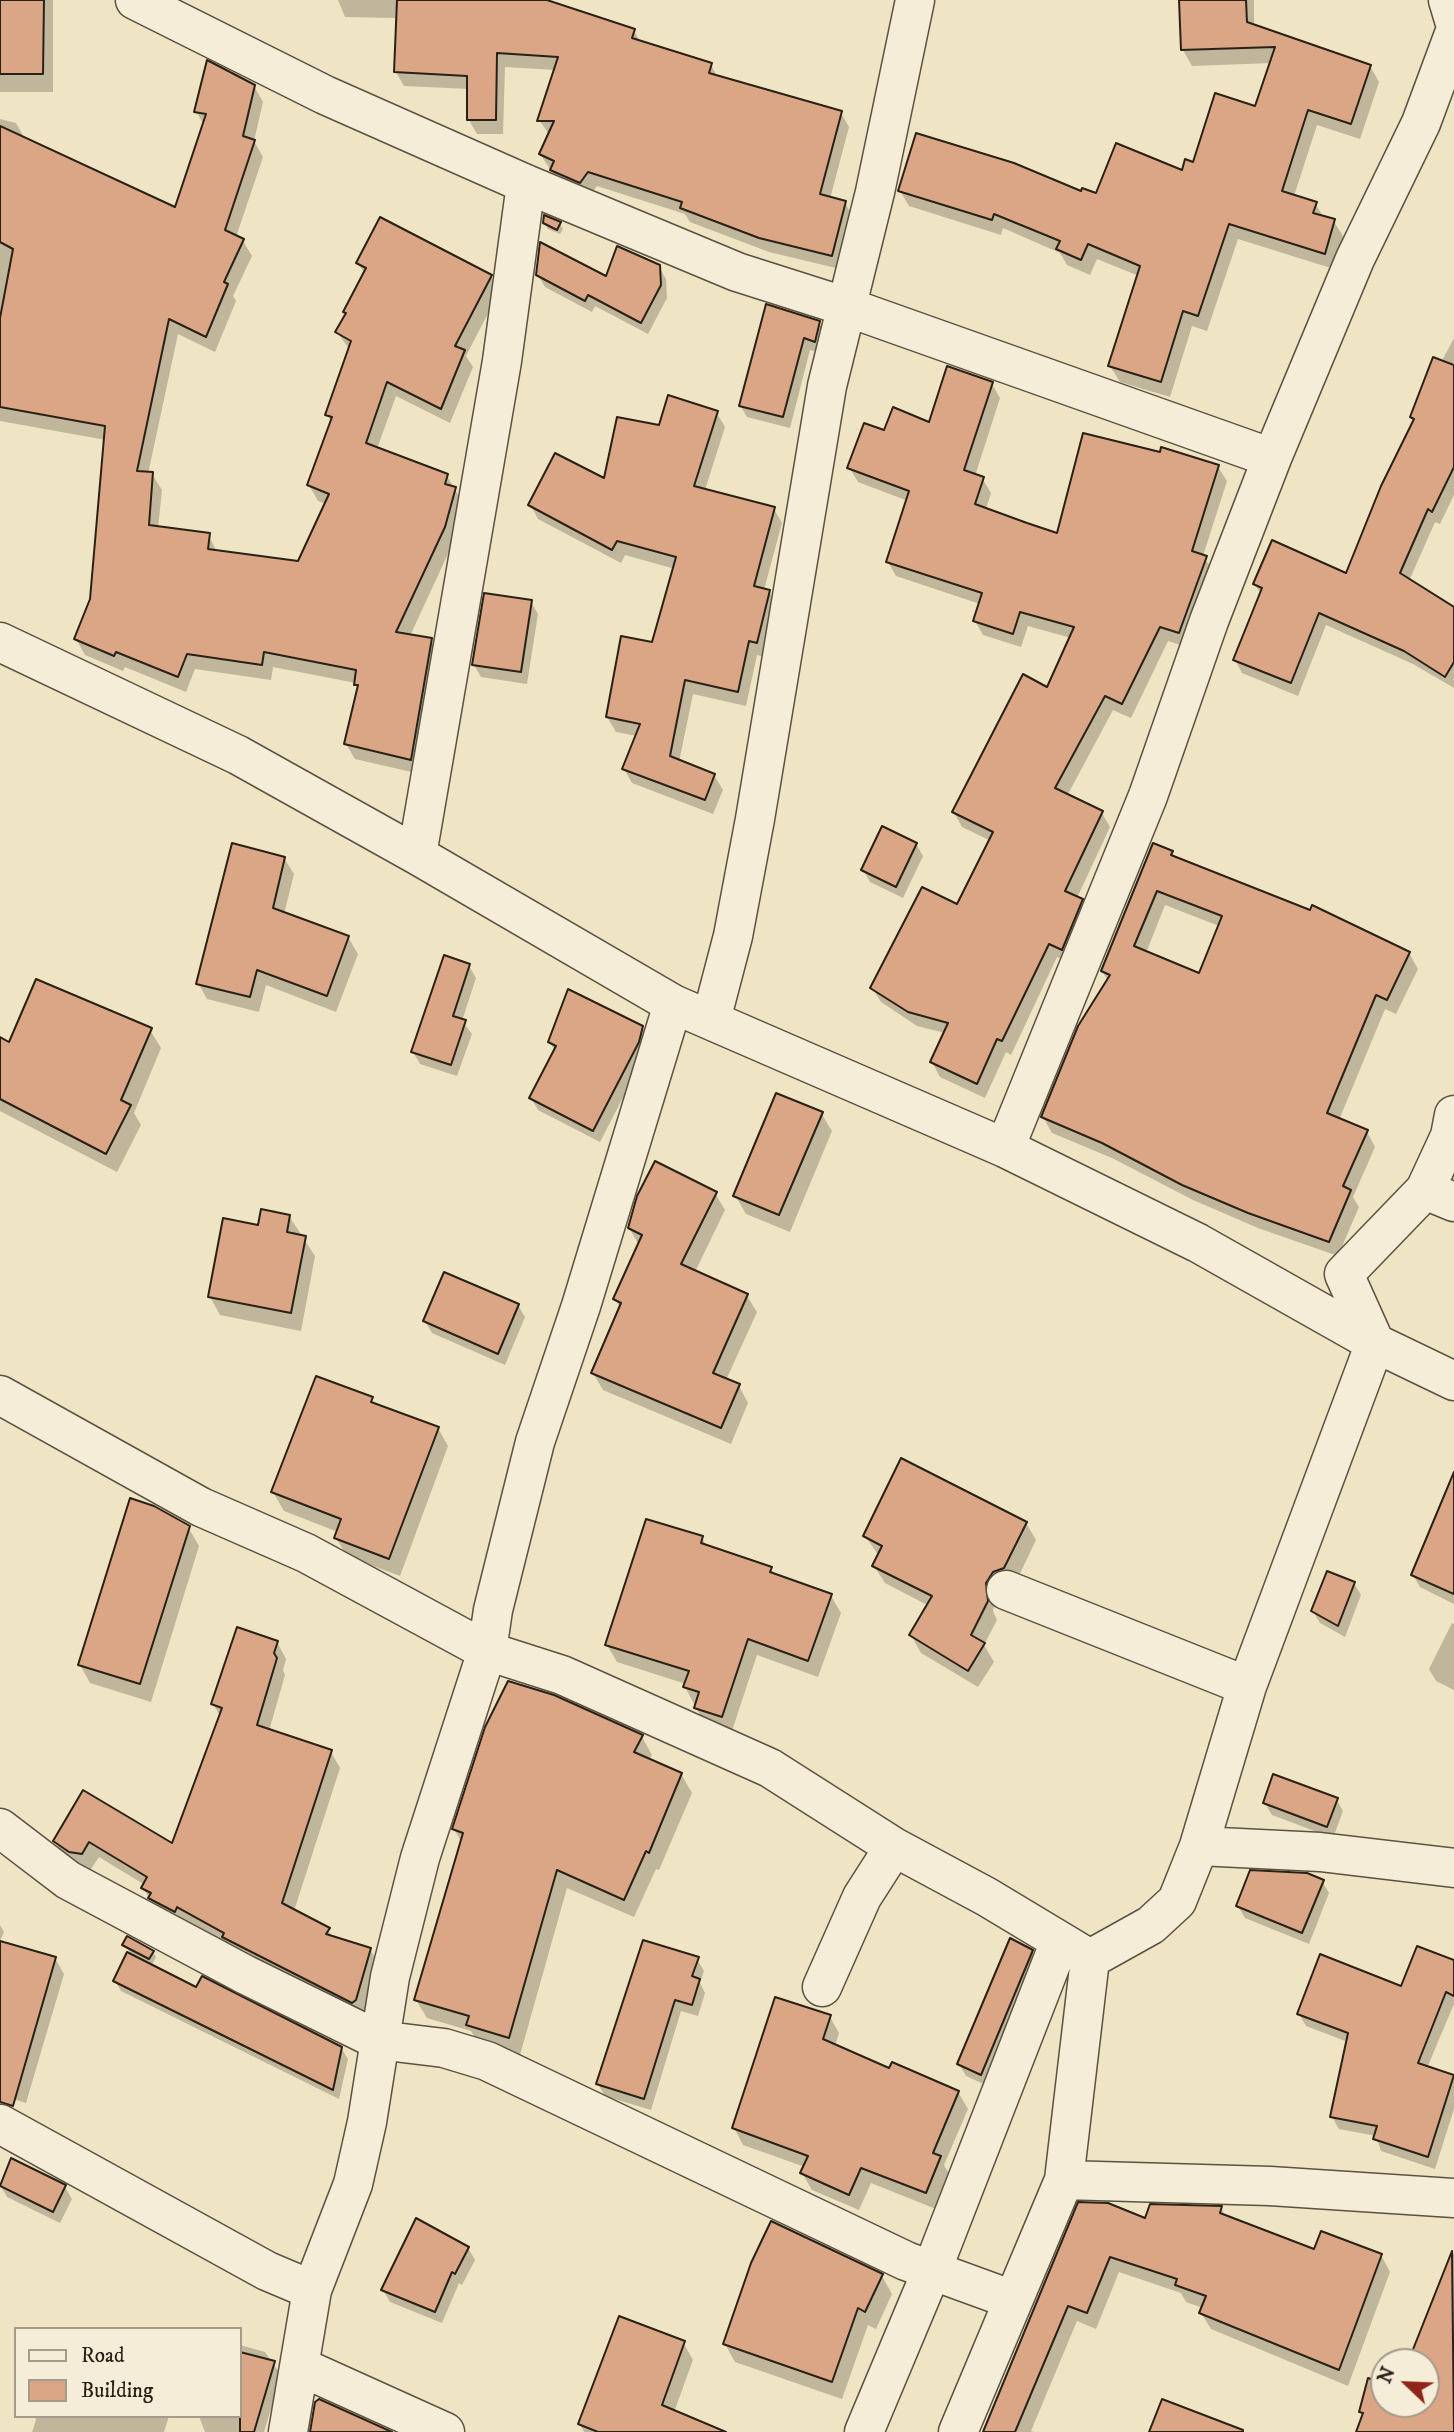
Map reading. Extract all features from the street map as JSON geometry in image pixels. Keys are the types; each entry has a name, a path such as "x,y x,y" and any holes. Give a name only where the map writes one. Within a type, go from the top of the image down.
{"street":[{"path":"135,0 325,96 737,272 847,307 1272,458"},
{"path":"712,1020 733,936 781,669 809,483 827,386 915,0"},
{"path":"1448,0 1454,20"},
{"path":"1005,1147 1148,796 1209,621 1272,458 1355,259 1421,123 1454,34"},
{"path":"418,855 502,361 526,184"},
{"path":"0,642 238,755 418,855 673,1004 1005,1147 1198,1243 1374,1343 1454,1381"},
{"path":"288,2432 312,2290 354,2184 367,2122 390,1977 420,1858 487,1651 493,1610 535,1442 581,1306 673,1004"},
{"path":"864,2432 932,2270 1075,1950 1151,1924 1177,1901 1199,1846 1247,1686 1374,1343 1344,1274 1439,1196 1454,1115"},
{"path":"0,1395 201,1507 306,1553 487,1651 562,1675 770,1768 894,1847 1075,1950"},
{"path":"1006,1590 1247,1686"},
{"path":"0,1828 68,1880 246,1975 378,2040 444,2048 487,2061 906,2261 1013,2301"},
{"path":"1199,1846 1320,1852 1454,1868"},
{"path":"822,1987 862,1898 894,1847"},
{"path":"958,2432 1064,2180 1075,1950"},
{"path":"0,2124 267,2272 312,2290"},
{"path":"1064,2180 1270,2186 1454,2198"},
{"path":"301,2367 446,2432"}],"building":[{"path":"0,0 44,0 43,74 0,74"},
{"path":"397,0 547,0 635,29 632,38 712,63 709,73 842,111 820,194 846,201 832,256 759,238 680,208 682,202 588,172 580,183 550,170 554,161 539,154 554,121 537,121 558,57 497,53 496,120 467,120 467,76 394,72"},
{"path":"1179,0 1246,0 1247,22 1371,65 1351,124 1308,110 1282,191 1317,202 1313,213 1335,219 1325,254 1229,224 1198,316 1183,311 1161,382 1108,366 1140,266 1088,244 1081,260 1056,249 1060,241 994,214 992,220 898,191 916,133 1014,163 1081,191 1082,188 1096,193 1116,143 1182,170 1185,159 1193,162 1215,93 1255,106 1275,47 1181,50"},
{"path":"207,60 255,85 243,136 255,140 225,230 244,239 224,282 228,284 206,337 169,319 137,471 153,472 149,525 210,533 208,549 298,561 329,494 307,485 332,417 325,415 351,341 335,332 366,268 356,263 380,217 492,275 455,346 465,350 441,409 387,382 366,443 448,474 445,484 456,487 445,527 396,632 432,638 411,760 344,744 358,685 354,685 356,670 264,652 262,665 187,654 178,677 116,652 114,656 74,639 90,599 105,426 0,407 0,318 13,249 0,242 0,126 175,207 206,114 194,112"},
{"path":"544,215 561,222 557,230 543,223"},
{"path":"540,242 606,276 617,246 660,265 661,285 641,323 588,295 585,301 536,275"},
{"path":"766,304 820,321 815,342 804,338 783,417 739,406"},
{"path":"1433,357 1454,365 1454,467 1432,512 1428,509 1400,573 1454,607 1454,662 1445,677 1404,651 1319,613 1291,683 1233,660 1262,588 1253,584 1272,540 1346,573 1381,486 1414,419 1410,417"},
{"path":"947,366 993,382 964,470 984,477 975,504 1027,523 1057,533 1083,433 1160,452 1161,447 1219,465 1192,551 1207,556 1179,633 1160,627 1122,704 1105,696 1055,788 1103,811 1065,891 1083,899 1062,950 1049,944 1002,1041 997,1039 977,1084 930,1062 948,1023 908,1012 870,988 922,887 957,904 993,832 952,812 1023,674 1047,687 1074,627 1020,612 1013,634 973,621 982,593 886,562 909,491 847,468 864,423 884,430 893,407 929,422"},
{"path":"668,395 718,411 694,486 775,507 754,586 770,590 757,643 749,641 738,692 685,680 670,756 715,774 705,800 622,769 640,724 606,717 621,636 652,642 676,557 617,541 612,550 528,505 555,453 604,478 617,417 659,425"},
{"path":"484,593 532,600 521,672 472,665"},
{"path":"882,826 917,843 896,887 861,870"},
{"path":"232,843 285,857 273,908 349,936 327,996 257,970 250,997 196,984"},
{"path":"1153,843 1173,851 1171,855 1310,910 1312,905 1410,952 1387,1000 1376,995 1327,1113 1368,1130 1343,1186 1351,1190 1329,1242 1248,1213 1182,1185 1102,1143 1041,1117 1078,1026 1110,975 1101,971","holes":["1157,891 1222,916 1199,973 1134,946"]},
{"path":"444,955 470,964 453,1016 466,1020 451,1065 411,1052"},
{"path":"36,979 152,1028 121,1100 131,1105 106,1154 0,1099 0,1037 9,1042"},
{"path":"568,989 643,1026 639,1042 593,1131 529,1098 556,1046 548,1042"},
{"path":"776,1093 823,1112 779,1215 733,1196"},
{"path":"655,1161 717,1192 681,1264 748,1294 713,1373 740,1384 721,1428 591,1373 621,1303 613,1299 642,1235 628,1228 637,1196"},
{"path":"261,1209 290,1215 287,1232 306,1236 291,1313 208,1297 223,1218 258,1225"},
{"path":"444,1272 519,1304 498,1354 423,1321"},
{"path":"316,1376 373,1397 371,1402 439,1427 389,1559 334,1538 341,1519 271,1492"},
{"path":"901,1458 1027,1522 1004,1568 993,1572 986,1583 988,1601 971,1635 985,1643 968,1671 909,1635 932,1596 872,1566 882,1546 863,1536"},
{"path":"1454,1472 1454,1594 1411,1575"},
{"path":"130,1498 154,1506 190,1526 140,1684 78,1665"},
{"path":"646,1519 703,1536 701,1543 772,1567 770,1572 832,1594 808,1661 748,1639 722,1717 694,1708 699,1692 683,1687 689,1671 605,1645"},
{"path":"1327,1571 1355,1582 1338,1626 1311,1611"},
{"path":"237,1627 278,1641 274,1653 277,1658 257,1725 332,1750 282,1903 330,1928 326,1934 371,1948 356,2000 352,2003 222,1937 224,1933 177,1907 175,1912 148,1898 151,1893 141,1888 147,1877 89,1842 82,1854 69,1852 53,1841 83,1790 172,1843 222,1708 211,1704"},
{"path":"508,1681 554,1695 643,1735 634,1752 682,1773 649,1853 646,1851 624,1900 557,1870 509,2038 466,2025 469,2016 414,2000 463,1833 452,1829 485,1727"},
{"path":"1273,1774 1338,1798 1327,1827 1263,1803"},
{"path":"1250,1870 1307,1873 1324,1880 1302,1933 1236,1906"},
{"path":"127,1936 154,1951 149,1959 122,1945"},
{"path":"1010,1938 1033,1950 981,2075 957,2064"},
{"path":"643,1940 699,1957 692,1976 700,1979 692,2005 675,2000 644,2099 596,2084"},
{"path":"0,1941 56,1957 13,2106 0,2102"},
{"path":"1417,1946 1454,1960 1454,1996 1446,1992 1418,2063 1454,2075 1428,2157 1373,2139 1377,2126 1330,2117 1348,2033 1297,2014 1320,1954 1401,1986"},
{"path":"127,1952 196,1987 202,1976 342,2047 333,2090 113,1981"},
{"path":"775,1997 831,2015 823,2039 889,2068 892,2062 959,2091 933,2153 941,2156 926,2193 861,2168 849,2195 800,2173 808,2156 732,2128"},
{"path":"11,2158 66,2185 53,2212 0,2186"},
{"path":"1078,2202 1108,2203 1145,2218 1150,2204 1222,2206 1220,2213 1314,2249 1321,2231 1382,2254 1339,2370 1199,2313 1206,2296 1175,2285 1177,2279 1110,2257 1087,2313 1068,2306 1015,2432 983,2432"},
{"path":"416,2218 469,2247 455,2274 452,2272 435,2312 381,2290"},
{"path":"771,2221 883,2274 865,2312 858,2308 832,2382 723,2344 751,2263"},
{"path":"1452,2251 1454,2432 1356,2432 1363,2413 1359,2412 1368,2378 1370,2418 1440,2418 1440,2348 1414,2348"},
{"path":"619,2316 685,2341 662,2405 726,2432 598,2432 578,2424"},
{"path":"242,2353 275,2361 254,2432 240,2432"},
{"path":"319,2399 392,2432 310,2432 315,2402"},
{"path":"1162,2399 1243,2430 1243,2432 1149,2432"}]}
